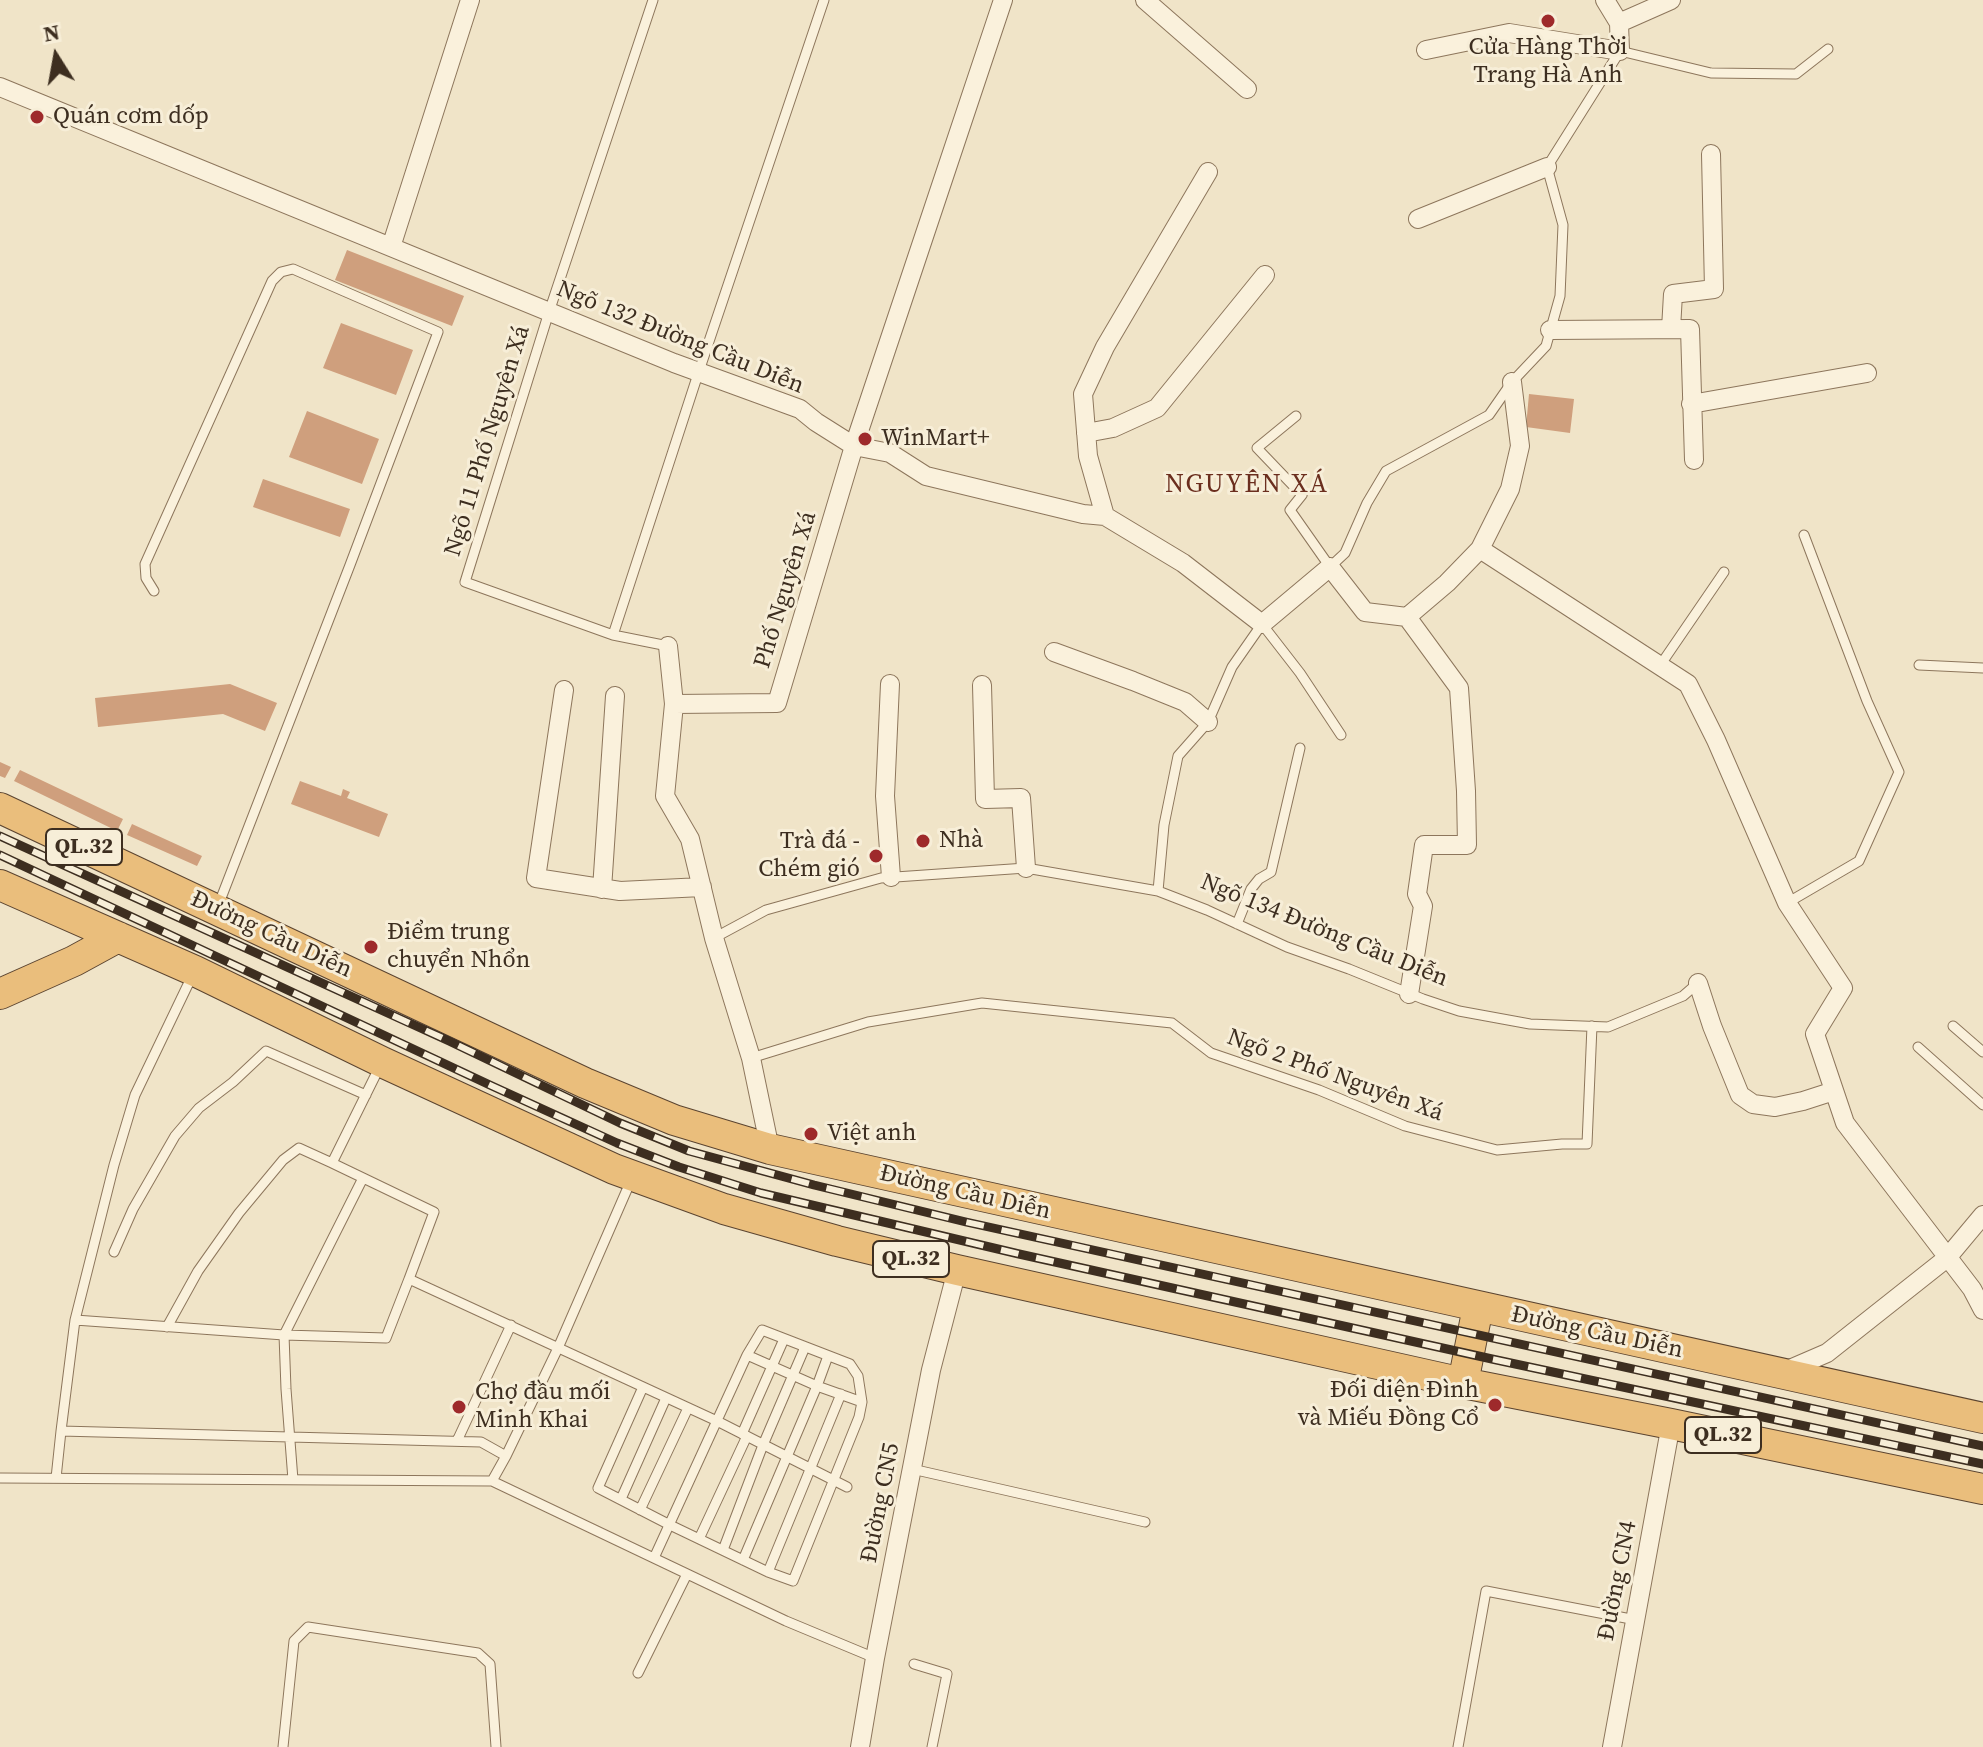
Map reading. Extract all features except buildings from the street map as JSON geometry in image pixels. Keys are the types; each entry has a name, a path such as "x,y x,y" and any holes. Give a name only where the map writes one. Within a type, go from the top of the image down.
{"highway":[{"name":"Đường Cầu Diễn","path":"0,808 585,1083 674,1120 770,1149 1983,1418"},
{"name":"QL.32","path":"0,885 195,971 614,1169 724,1209 957,1270 1463,1383 1983,1489"},
{"path":"0,994 74,961 118,937"},
{"path":"1463,1383 1478,1307"}],"street":[{"path":"391,247 470,0"},
{"name":"Phố Nguyên Xá","path":"674,704 777,703 854,446 1003,0"},
{"path":"1145,0 1247,89"},
{"path":"1426,50 1509,33 1620,51 1619,23 1605,0"},
{"path":"1619,23 1671,0"},
{"name":"Ngõ 132 Đường Cầu Diễn","path":"0,87 674,363 800,409 854,446 890,453 926,476 1083,514 1105,516 1183,563 1262,624"},
{"path":"1694,460 1691,404 1673,294 1714,289 1711,154"},
{"path":"1418,219 1547,167"},
{"path":"1105,516 1088,456 1083,394 1099,358 1208,172"},
{"path":"1086,433 1113,428 1157,408 1265,275"},
{"path":"1550,330 1680,329"},
{"path":"1691,404 1867,373"},
{"path":"1407,617 1480,549 1510,489 1520,446 1512,382"},
{"path":"1480,549 1688,684 1716,740 1787,903 1843,988 1815,1034 1845,1123 1947,1258 1978,1283 1983,1310"},
{"path":"1262,624 1330,567 1365,612 1407,617 1459,688 1467,845 1424,845 1417,894 1423,906 1409,994"},
{"path":"668,646 674,704 665,796 690,839 714,938 751,1058 770,1149"},
{"path":"1054,652 1185,702 1208,722"},
{"path":"890,684 885,796 891,877"},
{"path":"982,685 985,799 1021,798 1026,868"},
{"path":"564,690 536,878 620,891 702,887"},
{"path":"602,889 615,696"},
{"name":"Ngõ 134 Đường Cầu Diễn","path":"1698,983 1740,1095 1753,1104 1775,1107 1834,1091"},
{"path":"1781,1373 1827,1353 1947,1258 1983,1215"},
{"name":"Đường CN5","path":"860,1747 931,1370 957,1270"},
{"name":"Đường CN4","path":"1612,1747 1671,1424"}],"lane":[{"name":"Ngõ 11 Phố Nguyên Xá","path":"613,635 465,582 549,312 653,0"},
{"path":"668,646 613,635 824,0"},
{"path":"1296,416 1257,448 1302,495 1290,510 1330,567 1345,553 1367,503 1386,471 1489,415 1512,382 1546,346 1560,296 1563,225 1547,167 1620,51 1711,73 1796,74 1828,49"},
{"path":"154,591 146,578 145,564 272,281 281,272 293,269 438,332 217,909"},
{"path":"1787,903 1859,861 1899,772 1867,701 1804,535"},
{"path":"1659,667 1724,572"},
{"path":"1158,891 1164,825 1178,756 1208,722 1232,667 1262,624 1300,673 1341,735"},
{"path":"1919,665 1983,668"},
{"path":"1237,924 1251,889 1259,879 1271,872 1300,748"},
{"name":"Ngõ 134 Đường Cầu Diễn","path":"714,938 766,910 881,878 1026,868 1158,891 1287,947 1409,994 1459,1011 1530,1024 1608,1027 1683,996 1698,983"},
{"path":"56,1478 75,1320 114,1165 135,1095 195,971"},
{"name":"Ngõ 2 Phố Nguyên Xá","path":"751,1058 868,1022 982,1003 1157,1021 1172,1023 1211,1053 1319,1090 1405,1126 1497,1150 1587,1144 1592,1026"},
{"path":"1953,1026 1983,1052"},
{"path":"1918,1047 1983,1105"},
{"path":"114,1252 133,1209 175,1136 199,1108 266,1051 366,1095"},
{"path":"332,1163 382,1062"},
{"path":"75,1320 167,1327 284,1335 386,1338 434,1212 299,1148 283,1160 239,1213 206,1259 167,1327"},
{"path":"492,1481 558,1348 633,1175"},
{"path":"293,1480 284,1335 363,1178"},
{"path":"409,1279 717,1421 847,1487"},
{"path":"457,1441 511,1325"},
{"path":"643,1387 598,1488 670,1525 768,1572 793,1581 859,1417 862,1402 858,1376 850,1364 762,1330 747,1355 670,1525 654,1558"},
{"path":"699,1539 784,1339"},
{"path":"723,1550 805,1347"},
{"path":"747,1355 862,1402"},
{"path":"743,1560 828,1356"},
{"path":"768,1572 841,1394"},
{"path":"621,1499 666,1398"},
{"path":"640,1510 688,1408"},
{"path":"61,1431 481,1442 506,1456"},
{"path":"912,1469 1145,1522"},
{"path":"0,1478 492,1481 786,1621 875,1658"},
{"path":"638,1673 687,1574"},
{"path":"1458,1747 1486,1591 1636,1620"},
{"path":"283,1747 294,1641 308,1627 478,1653 490,1664 496,1747"},
{"path":"914,1664 947,1674 932,1747"}],"railway":[{"path":"0,836 449,1041 620,1123 689,1151 966,1222 1983,1446"},
{"path":"0,855 617,1143 761,1193 1492,1359 1983,1464"}],"place":[{"name":"Cửa Hàng Thời Trang Hà Anh","path":"1548,21"},
{"name":"Quán cơm dốp","path":"37,117"},
{"name":"WinMart+","path":"865,439"},
{"name":"Nhà","path":"923,841"},
{"name":"Trà đá - Chém gió","path":"876,856"},
{"name":"Điểm trung chuyển Nhổn","path":"371,947"},
{"name":"Việt anh","path":"811,1134"},
{"name":"Đối diện Đình và Miếu Đồng Cổ","path":"1495,1405"},
{"name":"Chợ đầu mối Minh Khai","path":"459,1407"}],"district":[{"name":"NGUYÊN XÁ","path":"1247,485"}]}
